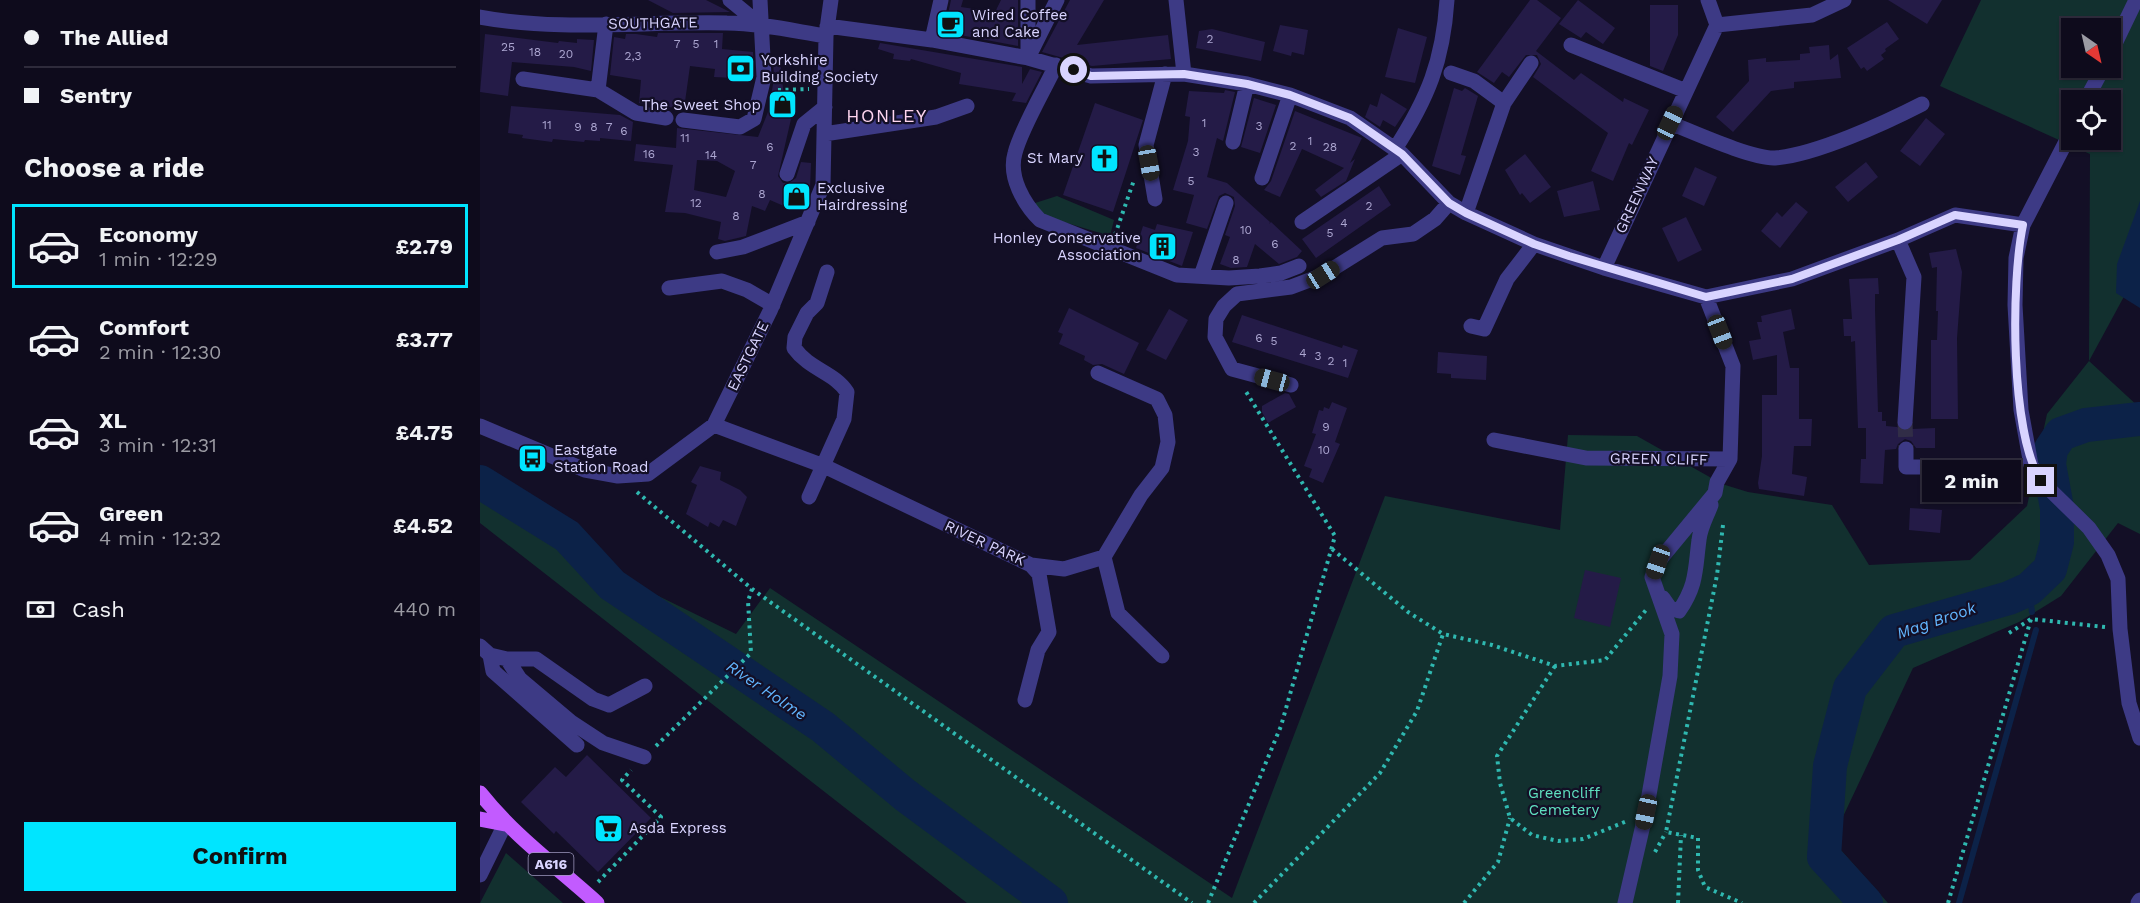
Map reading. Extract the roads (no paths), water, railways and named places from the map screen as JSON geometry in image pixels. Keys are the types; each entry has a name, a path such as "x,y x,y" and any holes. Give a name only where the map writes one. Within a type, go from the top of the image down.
{"main road":[{"name":"A616","path":"480,793 505,824 592,898"},
{"name":"A616","path":"480,819 505,824"}],"street":[{"path":"730,0 763,27"},
{"path":"683,120 740,127 754,119 764,77 760,0"},
{"name":"EASTGATE","path":"480,426 585,470 618,476 648,474 714,425 773,305 823,185 827,31 831,0"},
{"path":"932,40 940,0"},
{"path":"1028,0 1028,58"},
{"path":"1028,58 1057,0"},
{"path":"1176,0 1184,74"},
{"path":"1302,222 1398,151 1421,109 1437,65 1444,34 1447,0"},
{"path":"1708,0 1717,26 1812,15 1844,0"},
{"path":"2121,31 2136,0"},
{"name":"SOUTHGATE","path":"480,16 497,20 606,24 729,22 763,27 932,40 1028,58 1091,76 1184,74 1247,84 1290,95 1350,118 1398,151 1449,203 1534,244 1604,268"},
{"path":"598,90 606,24"},
{"name":"GREENWAY","path":"1604,268 1717,26"},
{"path":"1571,45 1686,91"},
{"path":"1466,213 1504,103 1531,63"},
{"path":"1056,65 1014,154 1014,173 1027,207 1040,220 1177,275 1229,278 1260,276 1281,273 1299,266"},
{"path":"1451,73 1474,81 1504,103"},
{"path":"1155,199 1146,145 1164,74"},
{"path":"523,79 598,90 636,113 666,117"},
{"path":"1233,142 1247,84"},
{"path":"1262,178 1290,95"},
{"path":"1670,123 1720,143 1773,158 1845,138 1922,104"},
{"path":"824,134 936,117 967,106"},
{"path":"787,174 804,124 825,107"},
{"path":"2062,150 2023,225 2016,258 2015,305 2021,410 2031,465 2041,481 2076,513 2108,555 2118,579 2120,629 2129,703 2140,738"},
{"path":"1201,276 1226,203"},
{"path":"1291,385 1232,369 1215,337 1216,318 1224,306 1237,294 1291,287 1323,275 1382,238 1413,234 1435,219 1449,203"},
{"path":"1604,268 1706,297 1792,279 1898,240 1955,215 2023,225"},
{"path":"717,252 743,247 808,222"},
{"path":"1898,240 1914,277 1905,422"},
{"path":"1471,326 1484,329 1507,279 1534,244"},
{"path":"809,497 844,419 847,392 841,383 803,361 794,348 795,337 807,313 817,303 827,272"},
{"path":"669,288 722,281 747,290 773,305"},
{"name":"GREEN CLIFF","path":"1494,440 1586,458 1730,459 1733,366 1706,297"},
{"path":"1098,373 1157,399 1164,415 1168,442 1162,468 1141,495 1104,556 1118,614 1162,656"},
{"name":"RIVER PARK","path":"714,425 824,466 1031,565 1064,569 1104,556"},
{"path":"1906,448 1906,467 1924,467"},
{"path":"1716,493 1658,562 1652,577 1670,608 1679,611 1691,593 1697,573 1699,537 1716,493 1717,482 1730,459"},
{"path":"1025,700 1038,650 1049,632 1039,574 1031,565"},
{"path":"1625,903 1646,812 1670,676 1672,634 1660,593"},
{"path":"485,651 507,659 536,659 593,699 609,705 645,686"},
{"path":"485,651 493,670 577,745"},
{"path":"507,659 520,679 571,722 603,743 644,757"},
{"path":"480,875 505,824"}],"water":[{"path":"2140,201 2140,308 2116,293 2117,264"}],"waterway":[{"name":"Mag Brook","path":"1866,903 1824,857 1830,766 1850,688 1894,631 2009,598 2029,589 2050,569 2057,542 2057,508 2049,464 2051,449 2061,434 2086,425 2140,419"},
{"name":"River Holme","path":"480,482 567,536 612,585 823,727 905,795 1051,903"},
{"path":"2029,589 2032,612"},
{"path":"1959,903 2036,630"}],"tunnel":[{"path":"1905,422 1906,449"}],"place":[{"name":"Wired Coffee and Cake","path":"951,24"},
{"name":"Yorkshire Building Society","path":"740,69"},
{"name":"The Sweet Shop","path":"782,105"},
{"name":"St Mary","path":"1104,158"},
{"name":"Exclusive Hairdressing","path":"796,197"},
{"name":"Honley Conservative Association","path":"1162,247"},
{"name":"Eastgate Station Road","path":"533,459"},
{"name":"Asda Express","path":"608,828"}],"district":[{"name":"HONLEY","path":"887,116"}],"park label":[{"name":"Greencliff Cemetery","path":"1564,802"}]}
